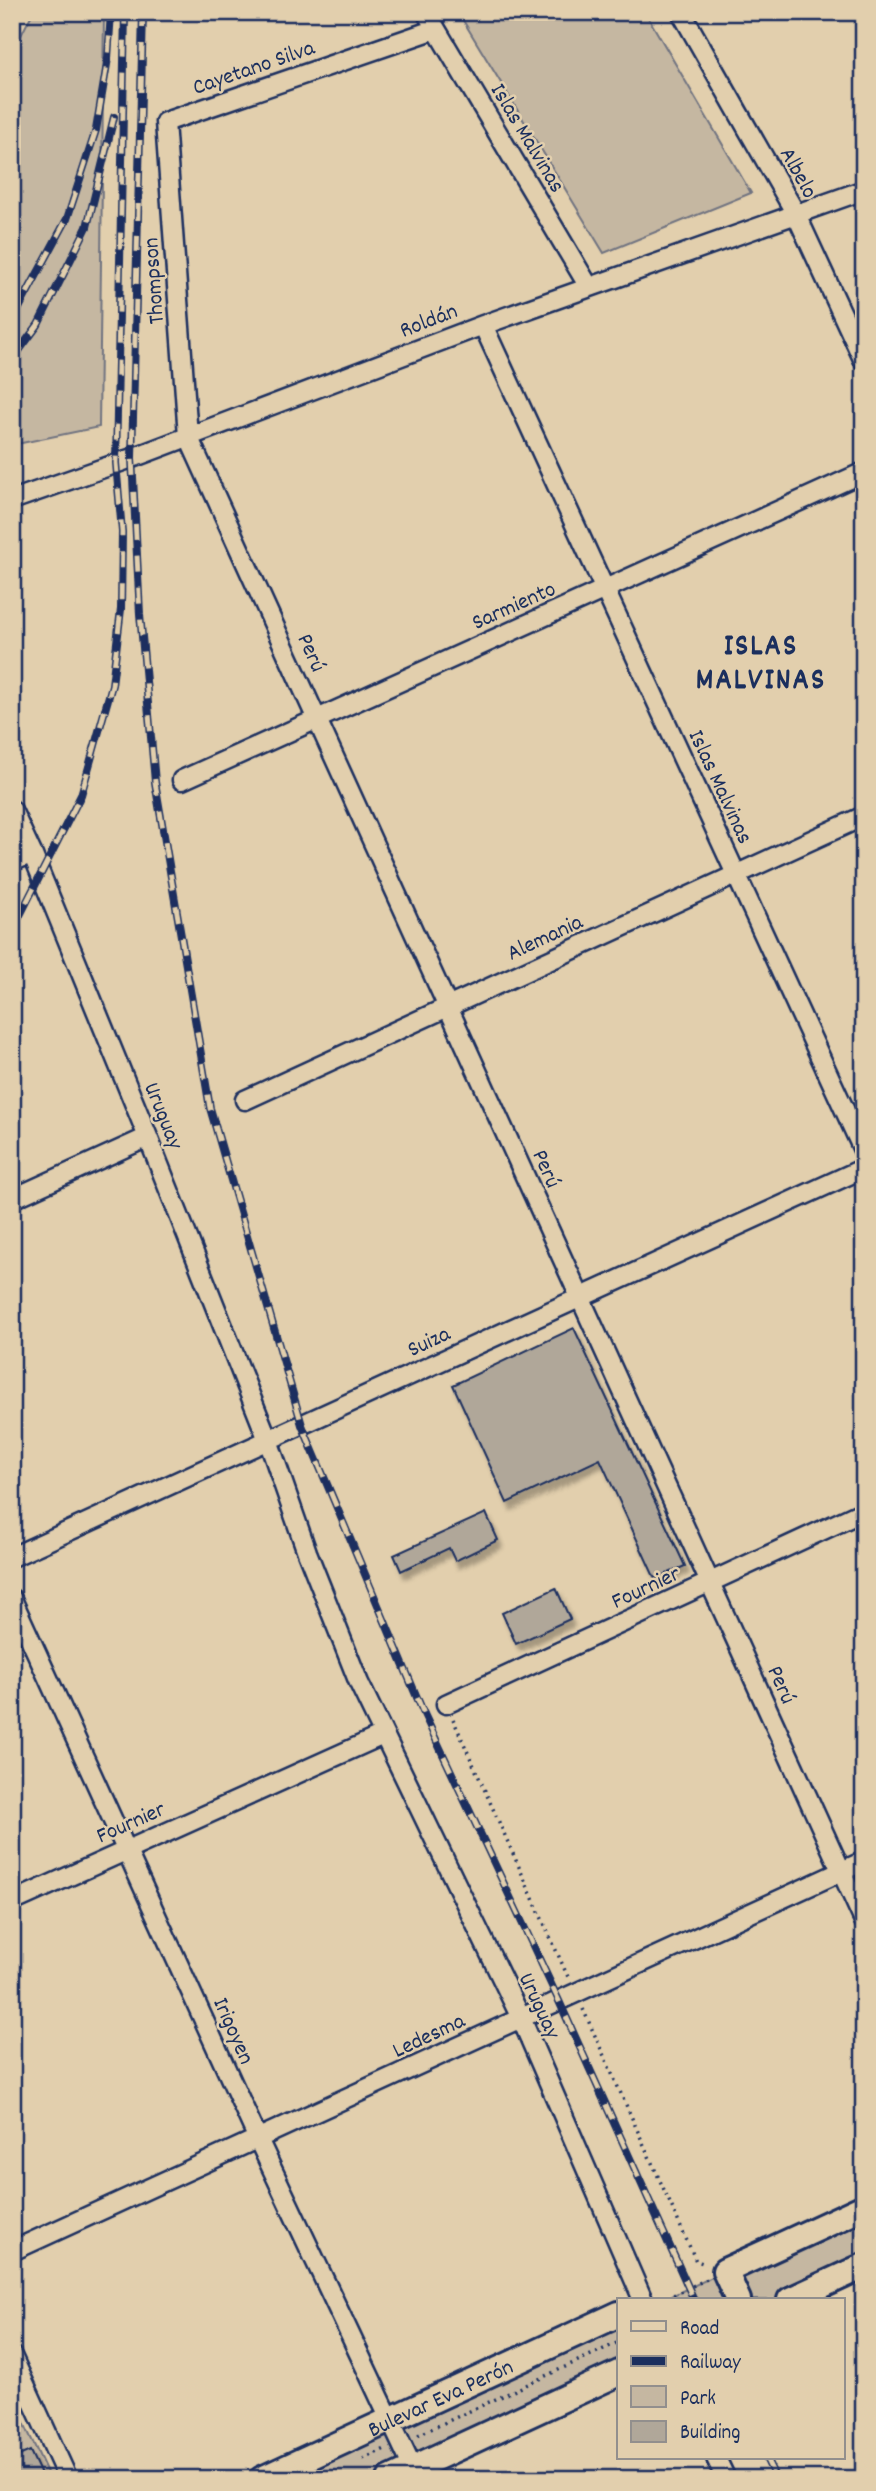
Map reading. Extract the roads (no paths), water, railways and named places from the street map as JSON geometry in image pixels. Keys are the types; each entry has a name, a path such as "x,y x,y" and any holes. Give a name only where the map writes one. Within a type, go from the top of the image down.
{"street":[{"name":"Islas Malvinas","path":"426,12 589,287"},
{"name":"Albelo","path":"681,12 796,214 864,362"},
{"name":"Cayetano Silva","path":"165,122 436,29"},
{"name":"Thompson","path":"165,122 188,436"},
{"name":"Roldán","path":"12,500 483,325 864,190"},
{"name":"Islas Malvinas","path":"483,325 864,1152"},
{"name":"Perú","path":"188,436 864,1921"},
{"name":"Sarmiento","path":"182,780 864,472"},
{"name":"Uruguay","path":"12,810 148,1137 268,1440 307,1552 359,1684 521,2018 642,2298"},
{"name":"Alemania","path":"245,1100 864,816"},
{"path":"12,862 32,853"},
{"path":"12,1199 148,1137"},
{"name":"Suiza","path":"12,1557 864,1168"},
{"name":"Fournier","path":"446,1704 864,1511"},
{"name":"Irigoyen","path":"12,1598 258,2139 416,2473"},
{"name":"Fournier","path":"12,1902 383,1735"},
{"name":"Ledesma","path":"12,2251 864,1861"},
{"path":"737,2298 725,2271 864,2207"},
{"path":"794,2298 864,2266"},
{"name":"Bulevar Eva Perón","path":"262,2479 617,2315"},
{"path":"12,2356 68,2479"},
{"path":"390,2479 416,2473 617,2374"},
{"path":"717,2460 726,2479"}],"railway":[{"path":"12,321 67,219 96,130 108,58 111,12"},
{"path":"12,931 81,795 112,685 121,609 122,532 116,463 125,12"},
{"path":"143,12 132,458 140,614 155,782 210,1108 302,1425 424,1714 559,2001 693,2298"},
{"path":"12,360 38,325 87,227 114,117"},
{"path":"767,2460 776,2479"}],"district":[{"name":"ISLAS MALVINAS","path":"761,661"}]}
